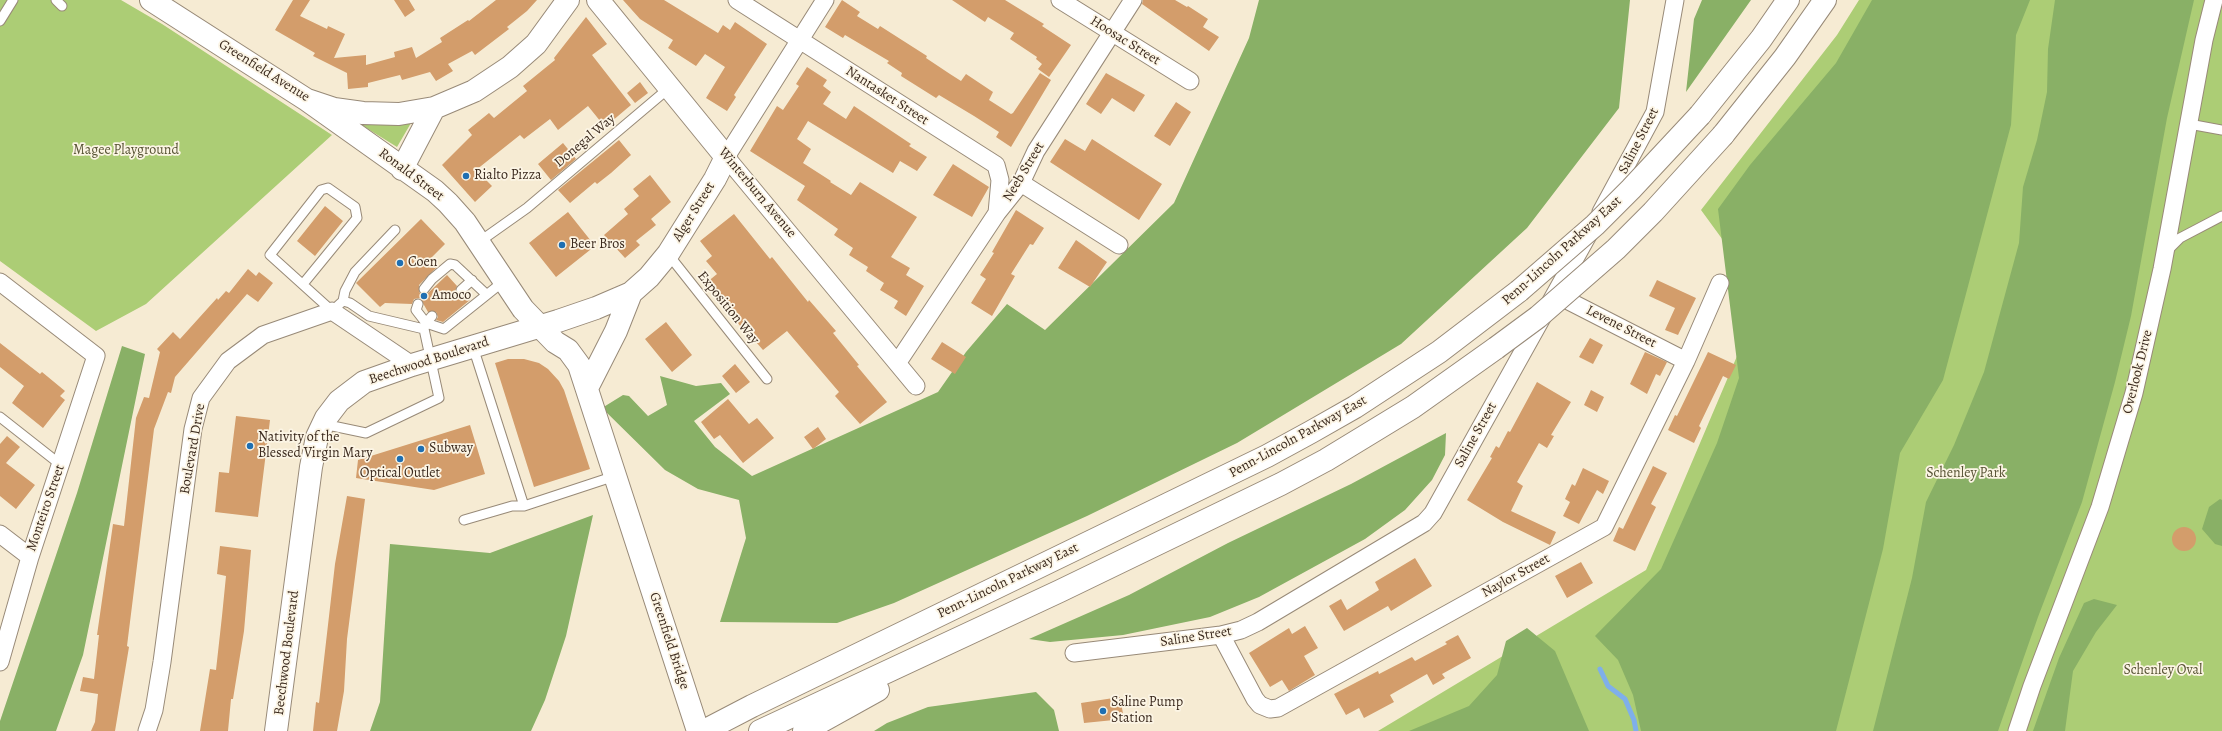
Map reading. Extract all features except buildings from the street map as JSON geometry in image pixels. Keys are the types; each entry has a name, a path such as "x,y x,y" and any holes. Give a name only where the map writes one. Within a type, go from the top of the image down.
{"main road":[{"name":"Greenfield Avenue","path":"151,0 306,100 334,109 362,113 399,114 434,108 474,91 510,67 536,44 568,0"},
{"name":"Winterburn Avenue","path":"598,0 726,156"},
{"name":"Penn-Lincoln Parkway East","path":"704,731 752,706 1267,456 1355,407 1439,352 1519,291 1595,225 1646,173 1700,114 1748,55 1788,0"},
{"path":"760,731 1060,591 1281,484 1326,460 1413,407 1538,317 1616,248 1653,212 1723,135 1785,57 1825,0"},
{"name":"Ronald Street","path":"306,100 448,203 465,222 523,309 539,327"},
{"path":"402,169 434,108"},
{"name":"Alger Street","path":"539,327 596,308 631,293 649,277 668,254 715,179 726,156"},
{"path":"587,388 616,331 631,293"},
{"path":"539,327 555,342 568,350 579,366 615,476"},
{"name":"Beechwood Boulevard","path":"276,731 311,467 317,437 323,424 339,401 364,382 539,327"},
{"name":"Greenfield Bridge","path":"615,476 698,731"},
{"path":"804,731 1060,591"}],"street":[{"name":"Nantasket Street","path":"737,0 996,165 1000,180 997,213"},
{"name":"Alger Street","path":"726,156 824,0"},
{"name":"Hoosac Street","path":"1060,0 1112,34 1190,81"},
{"name":"Neeb Street","path":"898,362 997,213 1021,183 1036,152 1133,0"},
{"name":"Saline Street","path":"1074,653 1221,635 1258,622 1414,531 1424,523 1433,513 1649,126 1655,112 1676,0"},
{"name":"Overlook Drive","path":"2017,731 2040,664 2100,507 2134,393 2162,269 2214,0"},
{"name":"Winterburn Avenue","path":"726,156 898,362 916,386"},
{"path":"1021,183 1120,245"},
{"name":"Monteiro Street","path":"0,282 96,356 30,557 0,662"},
{"name":"Naylor Street","path":"1221,635 1255,699 1260,705 1270,709 1278,708 1604,527 1686,361 1720,283"},
{"name":"Levene Street","path":"1555,294 1686,361"},
{"path":"338,306 421,363"},
{"name":"Boulevard Drive","path":"147,731 154,710 193,429 201,398 228,361 263,335 338,306"},
{"path":"0,534 30,557"}],"lane":[{"path":"0,21 13,0"},
{"name":"Donegal Way","path":"479,242 527,208 669,88"},
{"path":"2189,124 2222,130"},
{"path":"303,284 357,218 355,207 328,188 321,190 270,255 303,284 338,306 350,303 369,316 444,329 463,316 486,294 504,281"},
{"path":"2162,269 2166,253 2180,238 2222,216"},
{"path":"338,306 355,272 395,230"},
{"name":"Exposition Way","path":"668,254 767,379"},
{"path":"424,289 432,279 450,264 455,265 486,294"},
{"path":"460,290 472,280"},
{"path":"418,304 416,310 425,326"},
{"path":"323,424 366,433 439,398 421,363 425,326 432,316"},
{"path":"473,347 524,506"},
{"path":"0,417 61,465"},
{"path":"464,520 512,506 524,506 615,476"}],"green space":[{"name":"Magee Playground","path":"0,0 121,0 162,24 332,135 146,304 96,331 0,261"},
{"path":"1259,0 1630,0 1619,108 1527,228 1401,344 1237,443 1087,516 894,603 837,623 720,622 746,538 739,500 698,489 665,470 602,408 623,395 629,396 648,416 667,405 660,376 696,386 721,383 730,394 694,421 715,447 752,476 938,392 966,352 1007,304 1045,330 1174,203 1249,38"},
{"path":"1702,0 1751,0 1686,92 1694,19"},
{"name":"Schenley Park","path":"1859,0 2222,0 2222,731 1378,731 1646,570 1763,295 1701,210 1837,35"},
{"path":"1872,0 2030,0 2016,35 2011,125 1943,380 1900,453 1883,549 1836,731 1641,731 1633,695 1618,660 1595,636 1661,569 1717,443 1739,378 1718,209 1750,165 1836,63"},
{"path":"2055,0 2194,0 2167,118 2131,316 2115,382 2082,502 2038,617 1998,731 1873,731 1912,578 1926,502 1954,445 1984,372 2019,243 2023,187 2037,140 2047,92 2048,49"},
{"path":"411,123 397,147 360,124"},
{"path":"122,346 145,354 83,655 56,731 0,731 0,721 77,493"},
{"path":"1446,433 1445,455 1432,480 1405,510 1365,539 1259,597 1210,617 1123,635 1050,642 1029,639 1129,595 1228,543 1351,484"},
{"path":"2220,499 2222,500 2222,546 2215,544 2202,529 2209,507"},
{"path":"593,515 566,636 545,700 531,731 370,731 380,702 390,544 490,553"},
{"path":"2094,599 2117,605 2096,632 2073,671 2065,731 2033,731 2059,658 2084,603"},
{"path":"1527,628 1555,651 1589,731 1409,731 1469,706 1497,675 1506,641"},
{"path":"1036,692 1054,710 1059,731 874,731 887,723 928,707"}],"waterway":[{"path":"1600,669 1608,686 1625,699 1634,720 1636,731"}],"place":[{"name":"Rialto Pizza","path":"466,176"},
{"name":"Beer Bros","path":"562,245"},
{"name":"Coen","path":"400,263"},
{"name":"Amoco","path":"424,296"},
{"name":"Nativity of the Blessed Virgin Mary","path":"250,446"},
{"name":"Subway","path":"421,449"},
{"name":"Optical Outlet","path":"400,459"},
{"name":"Saline Pump Station","path":"1103,711"}],"park label":[{"name":"Schenley Oval","path":"2163,671"}]}
